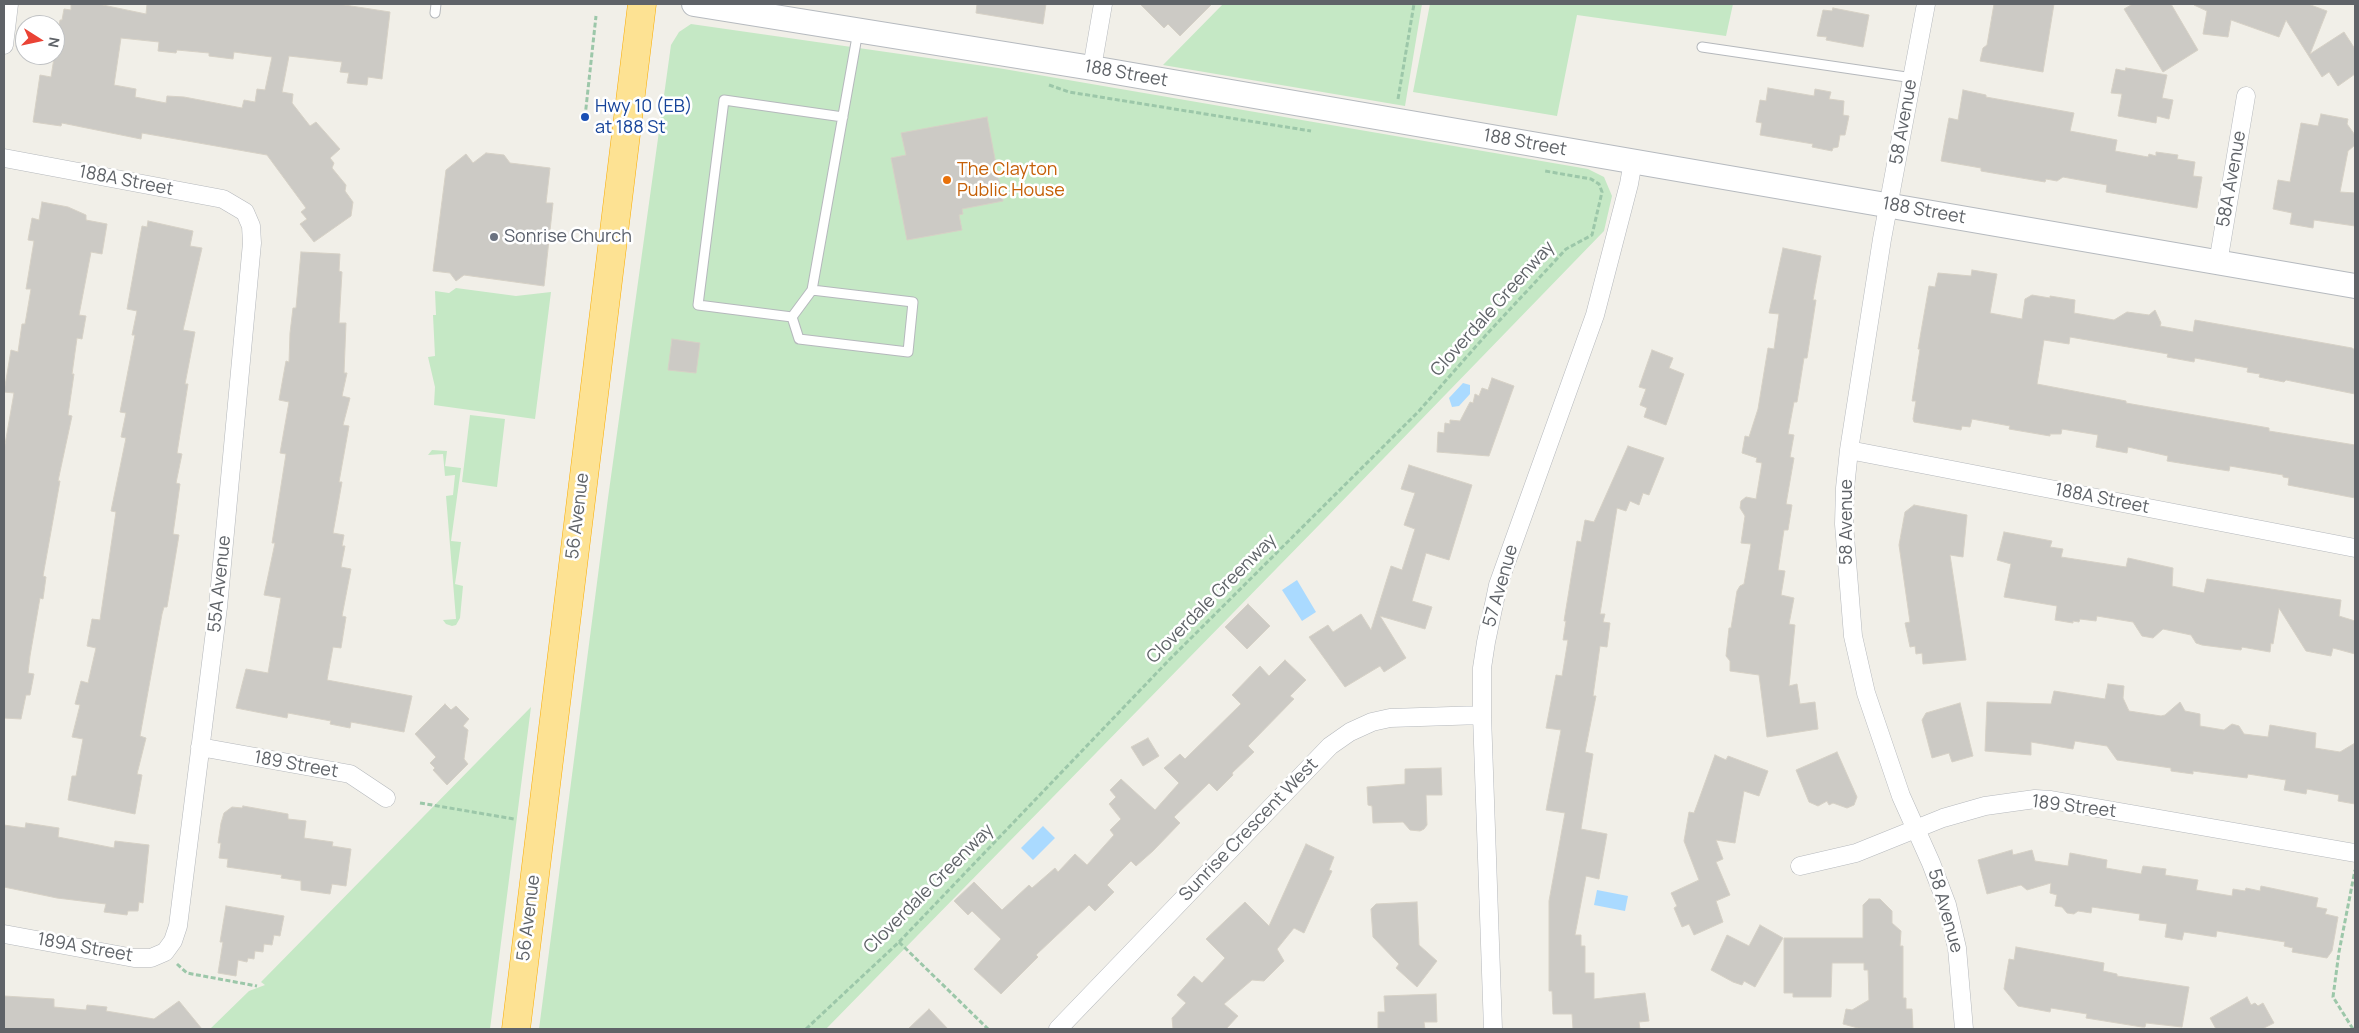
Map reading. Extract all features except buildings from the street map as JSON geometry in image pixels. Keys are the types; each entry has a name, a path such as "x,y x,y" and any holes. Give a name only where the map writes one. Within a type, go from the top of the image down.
{"highway":[{"name":"56 Avenue","path":"516,1029 642,4"}],"street":[{"path":"4,45 9,4"},
{"name":"188 Street","path":"694,4 1092,68 2355,286"},
{"path":"1092,68 1103,4"},
{"name":"58 Avenue","path":"1926,4 1889,205 1849,450 1844,488 1844,524 1853,636 1866,693 1914,829 1931,864 1947,905 1958,948 1964,1029"},
{"name":"58A Avenue","path":"2218,262 2246,96"},
{"name":"188A Street","path":"4,158 223,199 245,212"},
{"name":"57 Avenue","path":"1492,1029 1482,715 1482,668 1486,642 1498,586 1595,314 1629,184 1632,161"},
{"name":"55A Avenue","path":"165,952 173,941 178,926 218,607 252,243 251,226 245,212"},
{"name":"188A Street","path":"1849,450 2355,548"},
{"name":"Sunrise Crescent West","path":"1058,1029 1330,746 1350,732 1372,722 1390,718 1482,715"},
{"name":"189 Street","path":"200,747 350,774 386,798"},
{"name":"189 Street","path":"1800,866 1856,853 1890,841 1914,829 1985,806 2035,799 2051,800 2355,853"},
{"name":"189A Street","path":"4,934 134,958 151,958 165,952"}],"lane":[{"path":"792,317 812,290 858,30"},
{"path":"1702,47 1912,78"},
{"path":"792,317 698,305 724,100 842,117"},
{"path":"792,317 799,338 908,352 914,302 812,290"}],"path":[{"path":"1397,102 1414,4"},
{"path":"585,117 596,16"},
{"path":"1044,83 1069,92 1312,131"},
{"name":"Cloverdale Greenway","path":"806,1029 899,942 1169,660 1420,411 1486,335 1566,249 1592,235 1602,192 1599,184 1591,179"},
{"path":"420,803 514,819"},
{"path":"2353,1029 2333,997 2339,952 2355,870"},
{"path":"899,942 988,1029"},
{"path":"165,952 187,973 257,986"}],"green space":[{"path":"1223,4 1422,4 1405,106 1163,65"},
{"path":"1430,4 1733,4 1726,36 1577,15 1557,116 1413,92"},
{"path":"691,24 998,68 1588,169 1604,177 1612,196 1604,231 826,1029 539,1029 608,498 671,45 679,32"},
{"path":"456,288 516,296 551,292 535,419 434,405 435,387 428,357 435,356 433,315 436,315 435,291 449,293"},
{"path":"470,415 505,419 497,487 462,482"},
{"path":"432,450 447,451 445,466 461,468 451,541 461,542 455,584 463,586 460,618 456,625 452,626 446,624 443,620 456,619 446,496 453,495 455,475 445,476 443,454 428,455"},
{"path":"531,707 490,1029 210,1029 249,991 265,985 261,982"}],"water":[{"path":"1463,383 1470,385 1470,394 1459,406 1452,407 1449,398"},
{"path":"1297,580 1316,612 1302,621 1282,590"},
{"path":"1043,826 1055,838 1033,860 1021,848"},
{"path":"1597,890 1628,896 1625,911 1594,905"}],"place":[{"name":"Hwy 10 (EB) at 188 St","path":"585,117"},
{"name":"The Clayton Public House","path":"947,180"},
{"name":"Sonrise Church","path":"494,237"}]}
